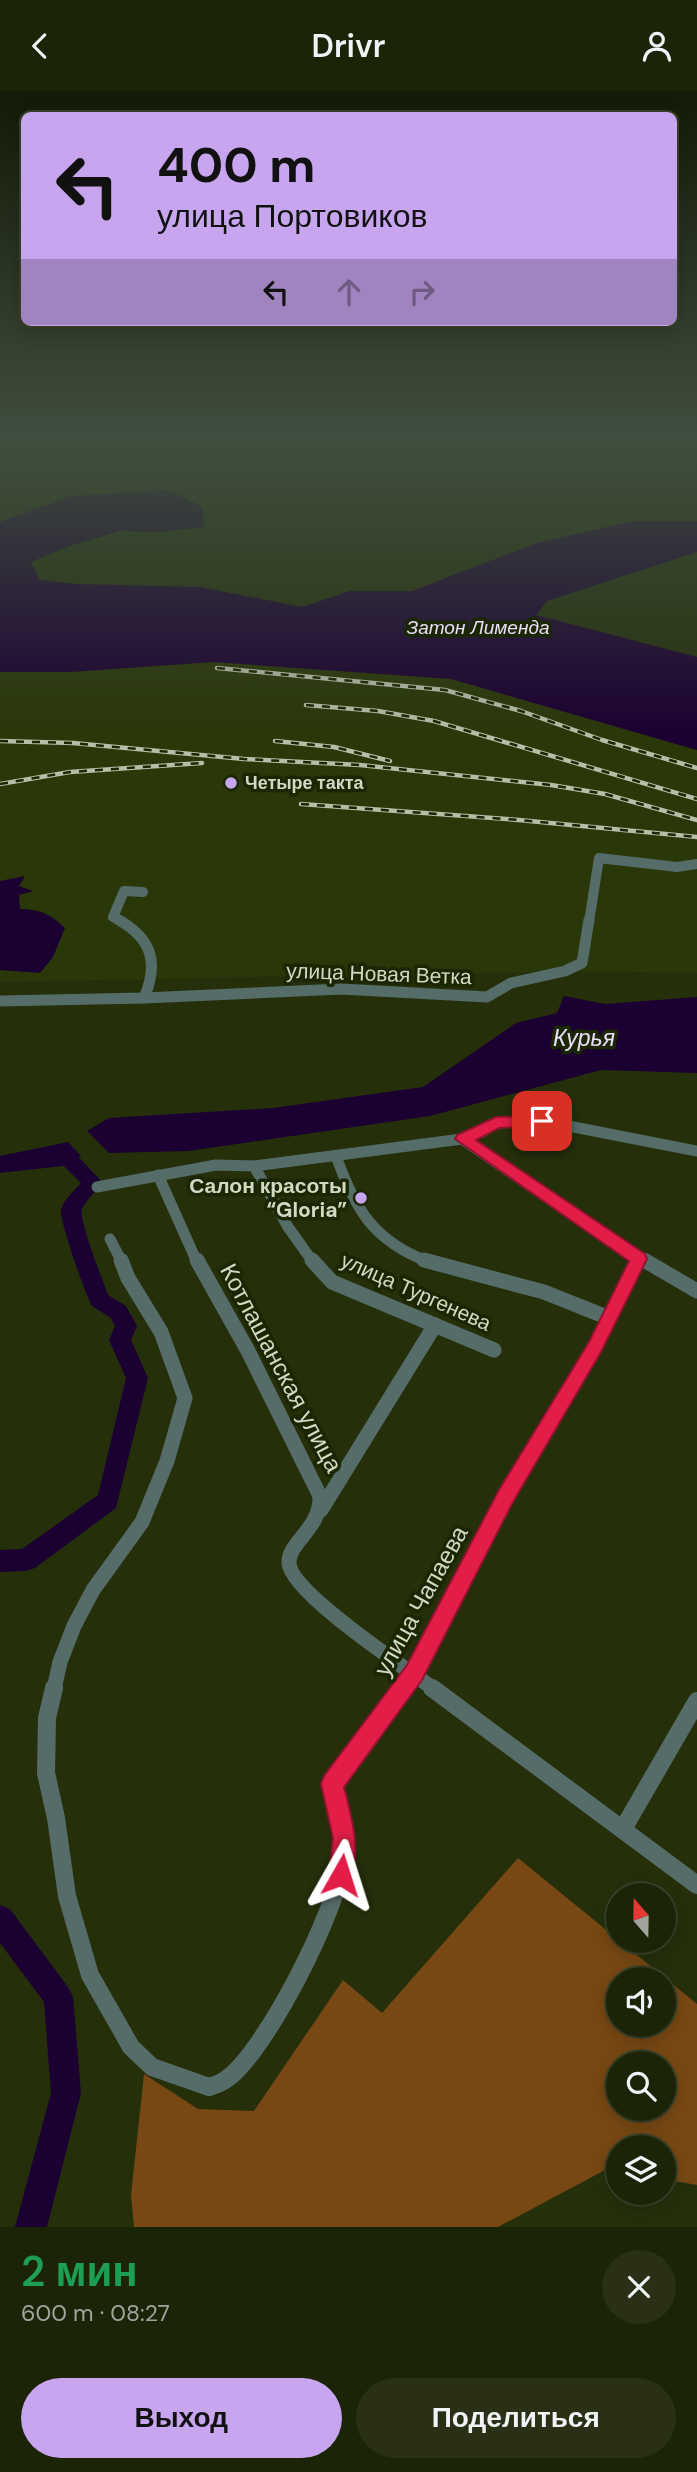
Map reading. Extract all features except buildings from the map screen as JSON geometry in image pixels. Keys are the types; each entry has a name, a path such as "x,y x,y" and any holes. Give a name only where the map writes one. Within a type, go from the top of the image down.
{"street":[{"name":"улица Новая Ветка","path":"0,1002 341,989 486,997 499,992 508,984 569,971 582,963 599,858 677,867 697,864"},
{"path":"142,892 124,891 113,917 142,936 151,954 151,973 144,998"},
{"path":"97,1187 131,1178 218,1163 233,1162 254,1166 463,1139 496,1123 542,1121 697,1151"},
{"path":"463,1139 639,1259 697,1291"},
{"name":"улица Тургенева","path":"336,1156 343,1181 364,1215 385,1240 423,1262 533,1289 609,1318"},
{"name":"улица Тургенева","path":"254,1166 286,1229 312,1263 332,1282 494,1350"},
{"name":"Котлашанская улица","path":"158,1175 192,1246 199,1267 248,1351 306,1467 320,1496 321,1510"},
{"name":"улица Чапаева","path":"110,1239 120,1254 128,1278 161,1332 185,1398 167,1461 142,1522 93,1590 74,1626 60,1662 47,1718 47,1773 67,1896 90,1975 131,2047 152,2067 209,2087 230,2078 253,2050 297,1976 321,1927 341,1875 345,1838 332,1784 414,1672 506,1496 595,1347 639,1259"},
{"path":"435,1325 291,1554 288,1563 293,1576 306,1592 345,1623 697,1885"},
{"path":"623,1829 697,1701"}],"shaded area":[{"path":"213,662 451,679 697,750 697,973 569,971 0,982 0,672 71,672"},
{"path":"518,1858 606,1930 606,1953 634,1953 652,1967 606,1967 606,2037 676,2037 676,1987 697,2004 697,2185 676,2181 676,2135 606,2135 606,2170 498,2227 134,2227 131,2195 144,2074 198,2109 254,2111 343,1980 382,2013"}],"water":[{"name":"Затон Лименда","path":"0,537 101,537 31,562 40,580 77,584 200,587 302,607 350,591 412,591 537,543 565,537 697,537 697,552 547,601 536,615 697,657 697,750 451,679 213,662 71,672 0,672"},
{"path":"25,876 19,886 33,891 19,895 20,909 44,913 65,928 53,957 40,973 0,970 0,881"},
{"name":"Курья","path":"564,996 605,1004 697,997 697,1073 601,1070 430,1116 188,1151 109,1153 87,1131 109,1118 273,1108 423,1087 516,1023 557,1013"},
{"path":"68,1142 81,1156 63,1166 0,1173 0,1156"}],"waterway":[{"path":"0,1165 67,1157 92,1182 71,1209 71,1224 82,1246 99,1300 119,1312 126,1326 120,1340 137,1378 108,1501 26,1560 0,1561"},
{"path":"0,1919 58,1997 66,2093 31,2227"}],"railway":[{"path":"217,668 445,690 521,711 602,740 697,768"},
{"path":"306,705 378,711 434,721 697,799"},
{"path":"0,741 73,743 244,759 360,765 551,785 605,794 697,820"},
{"path":"275,741 334,747 390,761"},
{"path":"0,784 70,772 202,763"},
{"path":"301,804 519,820 697,837"}],"place":[{"name":"Четыре такта","path":"231,783"},
{"name":"Салон красоты “Gloria”","path":"361,1198"}],"route":[{"path":"341,1875 345,1838 332,1784 414,1672 506,1496 595,1347 639,1259 463,1139 496,1123 542,1121"}]}
